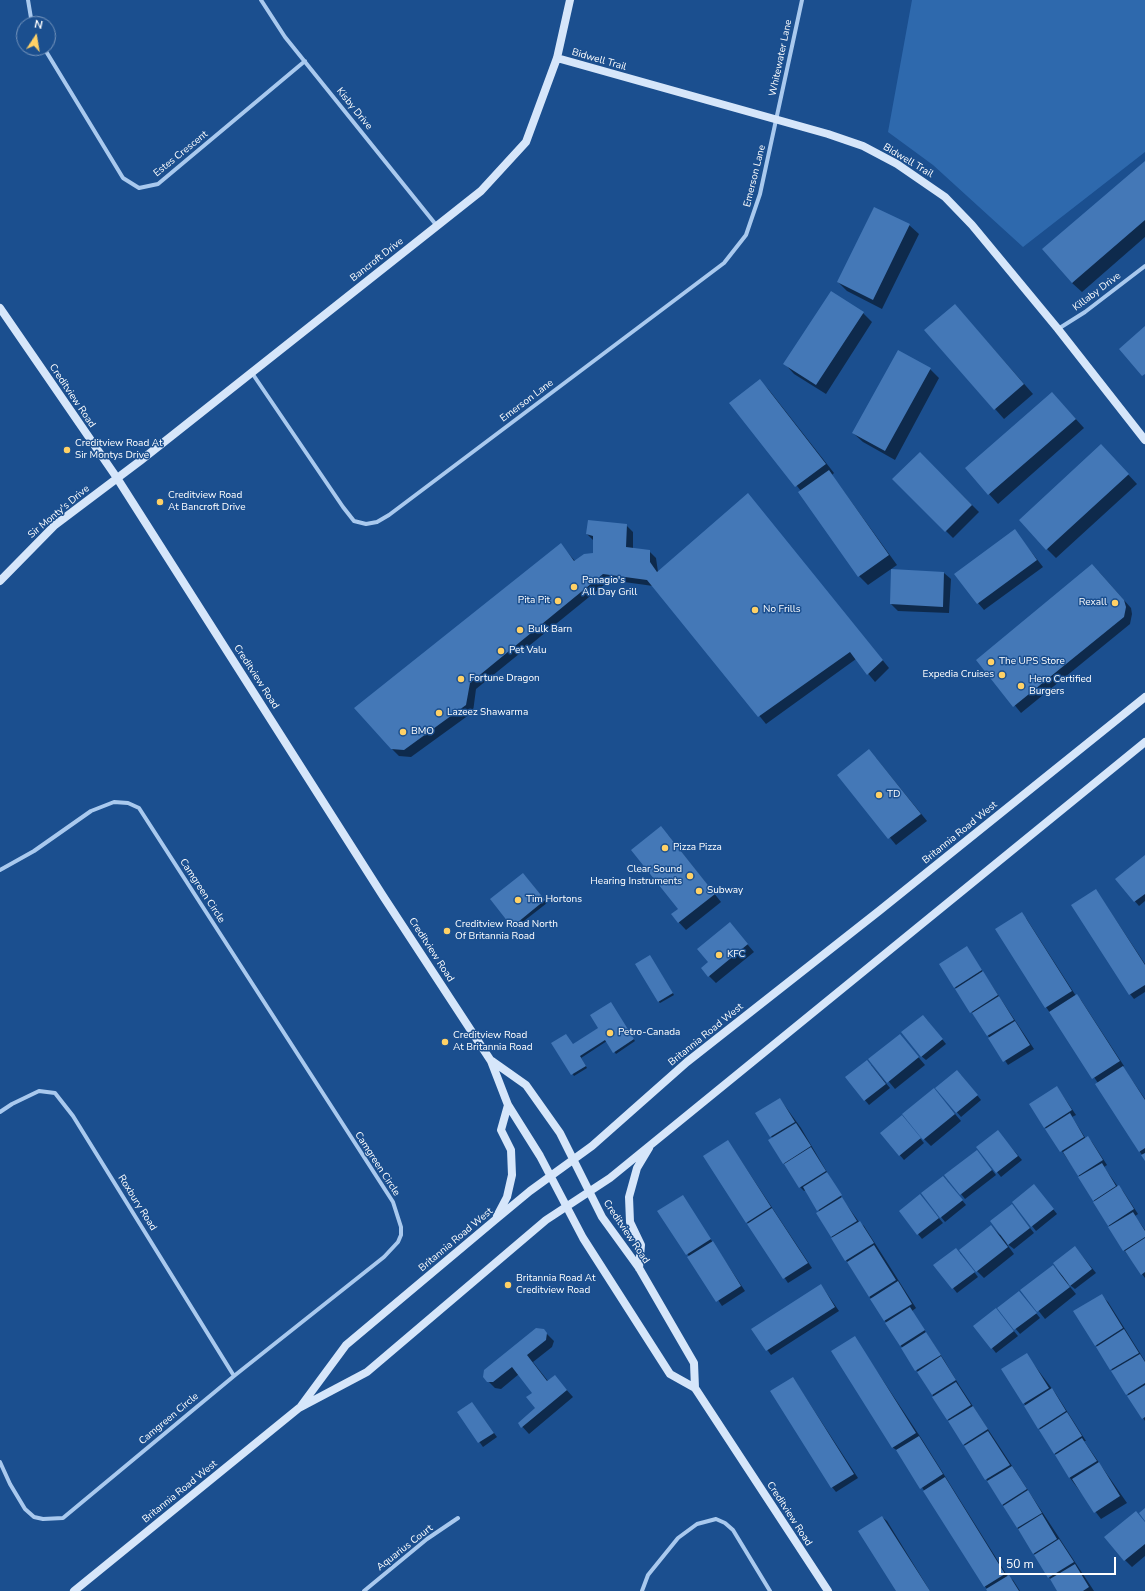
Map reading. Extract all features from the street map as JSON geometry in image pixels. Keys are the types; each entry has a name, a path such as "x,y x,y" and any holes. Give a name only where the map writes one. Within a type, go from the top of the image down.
{"main road":[{"name":"Bancroft Drive","path":"117,478 252,373 481,190 526,142 557,58 570,0"},
{"name":"Bidwell Trail","path":"557,58 863,146 897,164 946,197 972,225 1058,329 1145,440"},
{"name":"Creditview Road","path":"0,308 117,478 383,896 491,1061 508,1105 551,1176 582,1238 670,1374 695,1388 828,1591"},
{"name":"Sir Monty's Drive","path":"0,581 55,526 117,478"},
{"name":"Britannia Road West","path":"300,1408 346,1345 495,1220 592,1146 687,1062 879,911 1145,696"},
{"name":"Britannia Road West","path":"74,1591 300,1408 367,1372 546,1220 610,1178 1145,742"},
{"name":"Creditview Road","path":"491,1061 526,1085 560,1133 602,1217 638,1268 694,1364 695,1388"},
{"path":"495,1220 507,1197 512,1175 511,1150 501,1130 508,1105"},
{"path":"638,1268 641,1245 630,1222 629,1197 637,1168 652,1143"}],"street":[{"path":"28,0 31,16"},
{"name":"Kisby Drive","path":"261,0 285,37 437,226"},
{"name":"Whitewater Lane","path":"776,120 802,0"},
{"name":"Estes Crescent","path":"49,56 123,178 139,188 158,184 305,61"},
{"name":"Emerson Lane","path":"252,373 354,521 366,524 377,522 724,263 746,235 760,194 776,120"},
{"name":"Killaby Drive","path":"1058,329 1085,312 1145,266"},
{"name":"Camgreen Circle","path":"0,870 34,851 91,811 114,802 128,803 139,808 393,1202 401,1227 401,1235 394,1248 234,1376 63,1518 43,1520 34,1516 25,1509 10,1484 0,1462"},
{"name":"Roxbury Road","path":"0,1112 38,1091 55,1092 74,1116 234,1376"},
{"name":"Aquarius Court","path":"364,1591 427,1539 458,1518"},
{"path":"642,1591 648,1575 678,1538 697,1524 716,1519 725,1523 733,1530 770,1591"}],"shaded area":[{"path":"912,0 1145,0 1145,152 1023,247 933,165 888,132"}],"building":[{"path":"1145,161 1145,220 1072,283 1042,249"},
{"path":"874,207 910,224 873,300 837,282"},
{"path":"831,291 864,312 816,385 783,364"},
{"path":"955,304 1024,384 994,410 924,330"},
{"path":"1145,326 1145,374 1142,376 1119,349"},
{"path":"898,350 931,368 885,451 852,433"},
{"path":"760,379 826,464 795,487 729,403"},
{"path":"1052,392 1076,419 988,495 965,468"},
{"path":"1101,444 1129,474 1046,550 1019,520"},
{"path":"920,452 972,505 945,532 892,479"},
{"path":"829,470 889,555 858,577 798,492"},
{"path":"748,493 883,660 867,675 850,652 758,717 647,580 603,574 470,683 466,705 404,750 391,749 354,708 561,543 574,561 584,554 593,553 593,536 586,534 588,520 627,524 626,547 650,550 650,562 657,572"},
{"path":"1015,529 1037,560 977,604 954,574"},
{"path":"1092,564 1124,600 1126,607 1124,617 1013,707 976,660"},
{"path":"891,569 944,572 943,607 890,604"},
{"name":"TD","path":"869,749 921,814 888,839 837,775"},
{"path":"661,826 715,894 678,923 671,914 678,909 631,850"},
{"path":"1145,855 1145,894 1134,902 1115,879"},
{"name":"Tim Hortons","path":"523,873 545,900 512,927 490,899"},
{"path":"1096,889 1145,965 1145,985 1129,995 1071,905"},
{"path":"1022,912 1072,991 1045,1008 995,929"},
{"name":"KFC","path":"730,922 748,944 708,977 701,968 708,962 697,949"},
{"path":"967,946 982,970 954,988 939,964"},
{"path":"650,955 673,993 658,1002 635,964"},
{"path":"983,971 998,995 970,1013 955,989"},
{"path":"1077,994 1120,1061 1092,1079 1049,1012"},
{"path":"999,996 1014,1020 987,1036 972,1013"},
{"path":"611,1002 634,1039 613,1053 605,1040 580,1056 586,1066 571,1075 551,1043 566,1034 573,1044 598,1028 590,1015"},
{"path":"923,1015 943,1039 921,1057 901,1032"},
{"path":"1015,1021 1030,1045 1003,1062 988,1038"},
{"path":"900,1034 919,1057 887,1083 868,1059"},
{"path":"867,1060 886,1084 864,1101 845,1077"},
{"path":"1123,1066 1145,1100 1145,1148 1139,1152 1095,1084"},
{"path":"957,1070 978,1095 956,1113 935,1088"},
{"path":"1057,1086 1072,1110 1044,1128 1029,1104"},
{"path":"934,1088 955,1114 923,1140 902,1114"},
{"path":"780,1098 795,1122 770,1137 755,1113"},
{"path":"1070,1113 1084,1137 1060,1152 1045,1129"},
{"path":"902,1115 921,1138 899,1156 880,1133"},
{"path":"796,1123 811,1146 783,1164 768,1140"},
{"path":"998,1130 1018,1156 996,1173 976,1147"},
{"path":"1088,1136 1103,1160 1078,1176 1063,1152"},
{"path":"728,1140 771,1207 746,1223 703,1156"},
{"path":"811,1147 826,1171 799,1188 784,1164"},
{"path":"977,1150 992,1170 960,1195 944,1175"},
{"path":"1145,1153 1145,1161 1141,1155"},
{"path":"1102,1163 1116,1186 1093,1201 1078,1177"},
{"path":"827,1172 842,1195 817,1211 803,1187"},
{"path":"943,1176 963,1200 940,1218 921,1193"},
{"path":"1034,1184 1054,1209 1031,1227 1012,1202"},
{"path":"1119,1185 1134,1209 1108,1226 1093,1202"},
{"path":"920,1194 939,1218 917,1235 899,1211"},
{"path":"683,1195 711,1239 686,1255 657,1211"},
{"path":"842,1197 857,1221 831,1237 816,1213"},
{"path":"1012,1204 1030,1228 1008,1245 990,1221"},
{"path":"772,1208 808,1263 783,1279 747,1224"},
{"path":"1133,1212 1145,1231 1145,1237 1123,1251 1108,1227"},
{"path":"860,1221 874,1243 845,1261 831,1238"},
{"path":"991,1225 1008,1247 976,1272 959,1250"},
{"path":"1145,1238 1145,1272 1141,1275 1125,1251"},
{"path":"713,1241 741,1286 716,1302 687,1257"},
{"path":"874,1245 896,1280 869,1297 847,1262"},
{"path":"1075,1246 1092,1269 1070,1286 1053,1263"},
{"path":"956,1248 975,1272 952,1289 933,1265"},
{"path":"1053,1265 1070,1287 1037,1312 1020,1290"},
{"path":"898,1281 912,1304 884,1321 870,1299"},
{"path":"821,1284 835,1307 766,1351 751,1329"},
{"path":"1019,1291 1037,1313 1014,1330 997,1308"},
{"path":"1102,1294 1123,1328 1095,1346 1073,1311"},
{"path":"910,1307 925,1330 900,1346 885,1323"},
{"path":"996,1308 1014,1331 991,1349 973,1326"},
{"path":"536,1328 544,1329 547,1333 546,1340 527,1355 547,1381 555,1375 567,1390 521,1428 518,1423 535,1408 526,1397 532,1393 512,1367 493,1382 487,1382 483,1377 484,1370"},
{"path":"1124,1329 1139,1353 1110,1370 1096,1347"},
{"path":"926,1332 941,1355 915,1371 901,1348"},
{"path":"855,1336 916,1433 892,1448 831,1351"},
{"path":"1027,1353 1049,1388 1023,1404 1001,1369"},
{"path":"1140,1354 1145,1362 1145,1383 1126,1395 1111,1371"},
{"path":"941,1356 956,1380 932,1395 917,1372"},
{"path":"793,1377 854,1474 831,1488 770,1391"},
{"path":"956,1382 971,1405 947,1420 932,1397"},
{"path":"1145,1385 1145,1417 1142,1419 1127,1396"},
{"path":"1052,1388 1066,1411 1038,1429 1024,1406"},
{"path":"472,1402 494,1433 478,1443 457,1412"},
{"path":"973,1406 988,1429 963,1445 948,1421"},
{"path":"1067,1412 1082,1436 1054,1454 1039,1430"},
{"path":"988,1431 1010,1465 985,1480 964,1446"},
{"path":"919,1436 943,1474 920,1489 896,1450"},
{"path":"1082,1438 1097,1461 1069,1478 1055,1455"},
{"path":"1099,1462 1120,1496 1094,1513 1072,1479"},
{"path":"1012,1466 1027,1489 1002,1505 987,1481"},
{"path":"945,1477 1005,1574 984,1587 923,1491"},
{"path":"1028,1490 1042,1513 1017,1528 1003,1506"},
{"path":"1145,1508 1145,1521 1139,1513"},
{"path":"1136,1511 1145,1522 1145,1544 1124,1561 1104,1537"},
{"path":"1042,1514 1057,1539 1033,1554 1018,1529"},
{"path":"882,1516 930,1591 896,1591 858,1531"},
{"path":"1059,1539 1074,1562 1048,1578 1034,1555"},
{"path":"1075,1564 1089,1587 1083,1591 1057,1591 1050,1579"},
{"path":"1009,1575 1019,1591 987,1591 986,1589"}],"place":[{"name":"Creditview Road At Sir Montys Drive","path":"67,450"},
{"name":"Creditview Road At Bancroft Drive","path":"160,502"},
{"name":"Panagio's All Day Grill","path":"574,587"},
{"name":"Pita Pit","path":"558,601"},
{"name":"Rexall","path":"1115,603"},
{"name":"No Frills","path":"755,610"},
{"name":"Bulk Barn","path":"520,630"},
{"name":"Pet Valu","path":"501,651"},
{"name":"The UPS Store","path":"991,662"},
{"name":"Expedia Cruises","path":"1002,675"},
{"name":"Fortune Dragon","path":"461,679"},
{"name":"Hero Certified Burgers","path":"1021,686"},
{"name":"Lazeez Shawarma","path":"439,713"},
{"name":"BMO","path":"403,732"},
{"name":"TD","path":"879,795"},
{"name":"Pizza Pizza","path":"665,848"},
{"name":"Clear Sound Hearing Instruments","path":"690,876"},
{"name":"Subway","path":"699,891"},
{"name":"Tim Hortons","path":"518,900"},
{"name":"Creditview Road North Of Britannia Road","path":"447,931"},
{"name":"KFC","path":"719,955"},
{"name":"Petro-Canada","path":"610,1033"},
{"name":"Creditview Road At Britannia Road","path":"445,1042"},
{"name":"Britannia Road At Creditview Road","path":"508,1285"}]}
